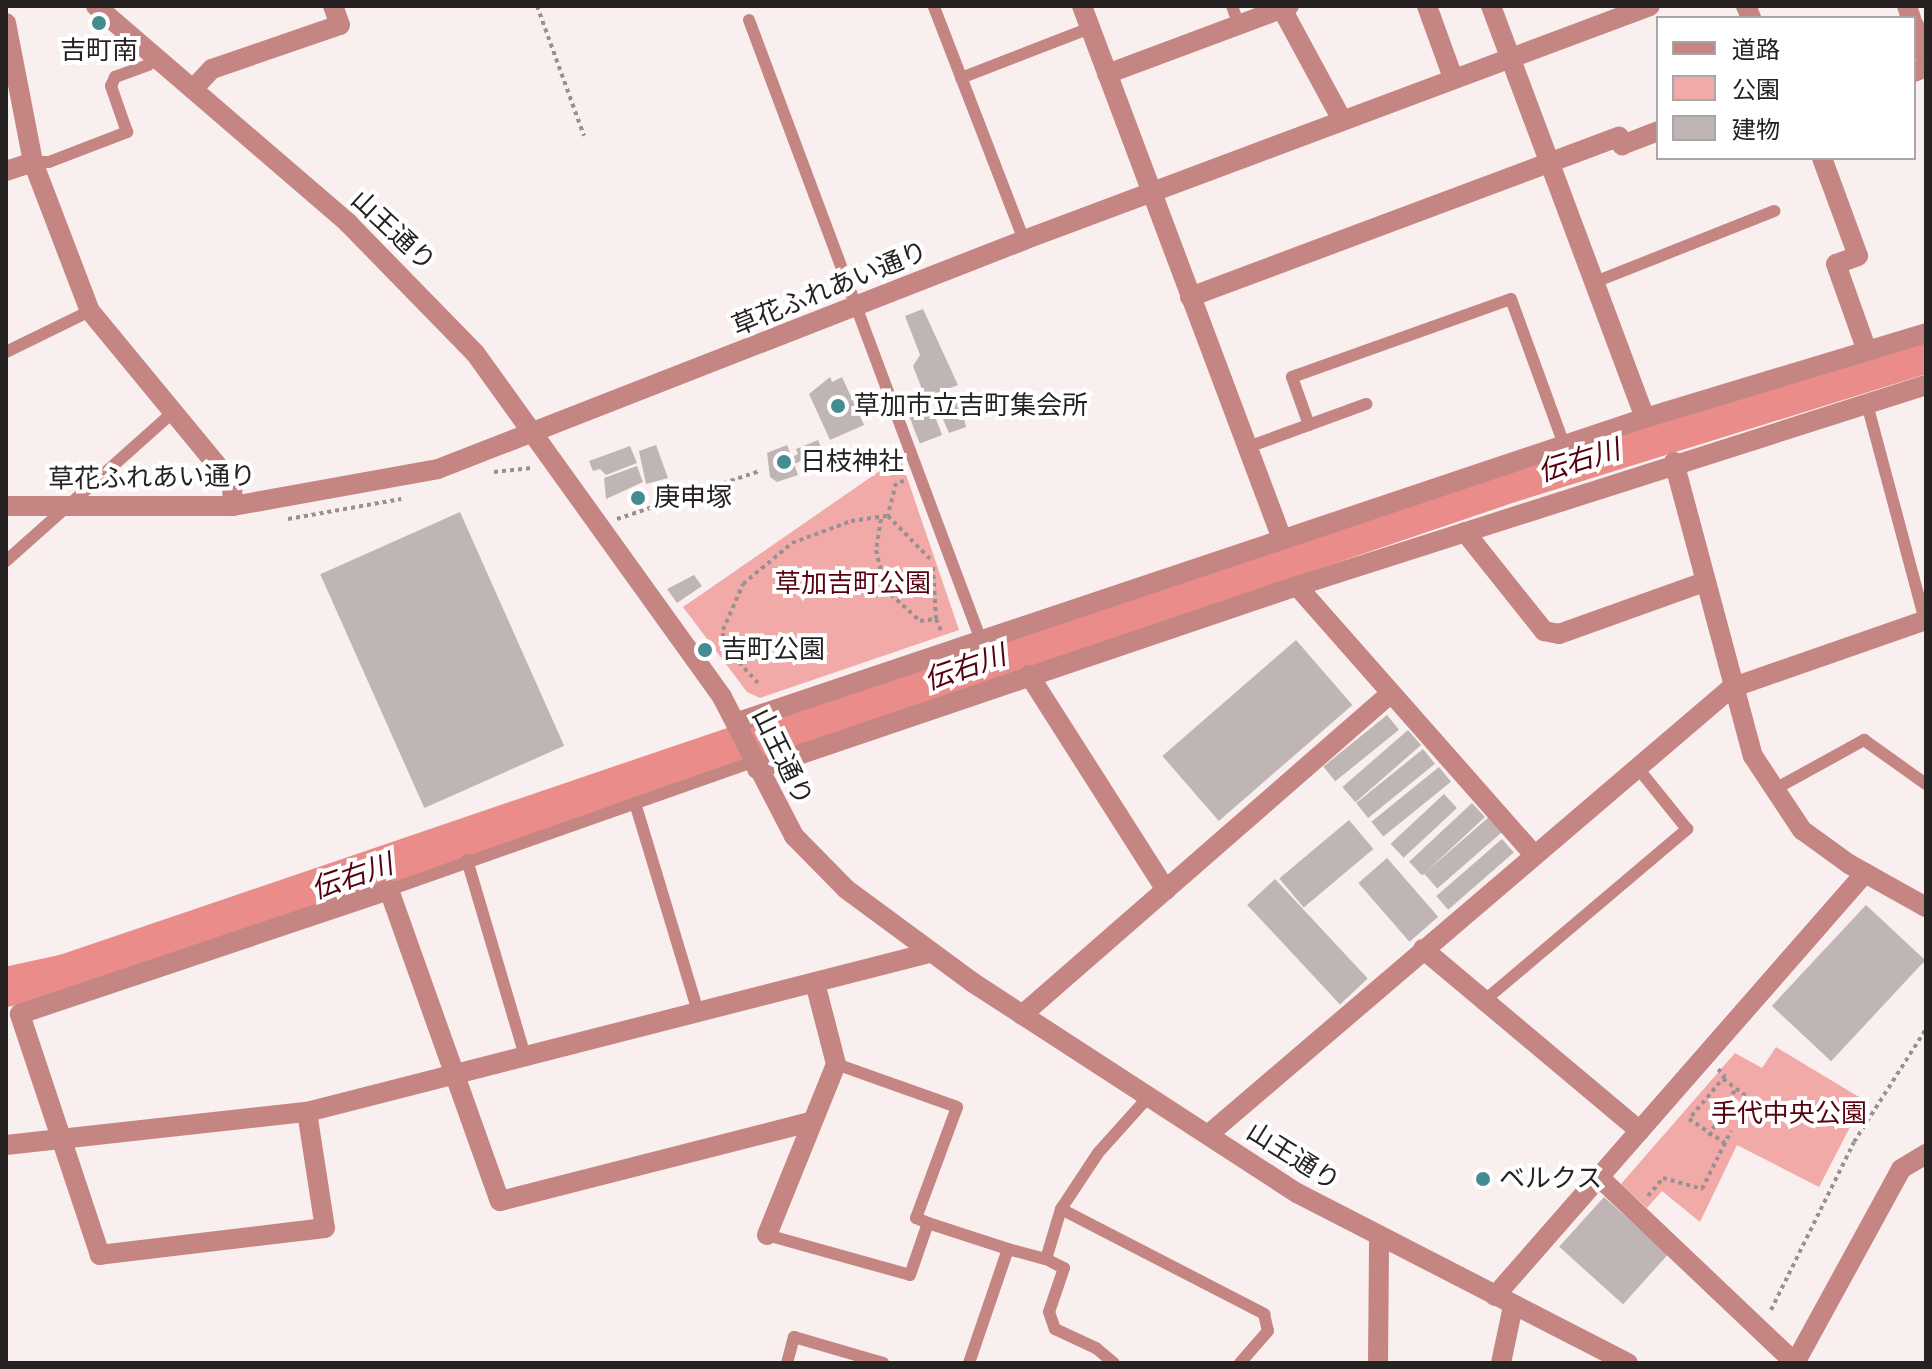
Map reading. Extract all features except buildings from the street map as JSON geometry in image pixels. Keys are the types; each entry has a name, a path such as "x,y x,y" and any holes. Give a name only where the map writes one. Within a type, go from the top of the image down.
{"street":[{"name":"山王通り","path":"96,6 194,88 432,303 534,436 739,725 754,763 787,824 818,863 929,953 1209,1134 1379,1239 1624,1362"},
{"path":"194,88 212,69 340,25 333,6"},
{"path":"1082,6 1282,539"},
{"path":"1427,6 1453,78"},
{"path":"1491,6 1645,418"},
{"name":"草花ふれあい通り","path":"6,506 233,506 374,485 534,436 1024,240 1650,6"},
{"path":"1107,74 1236,15 1285,7 1342,120"},
{"path":"6,23 33,162 90,311 232,483 233,506"},
{"path":"1916,30 1926,57"},
{"path":"1190,297 1619,137 1622,145 1656,132"},
{"path":"1823,160 1858,256 1836,264 1867,351"},
{"path":"6,171 33,162"},
{"path":"739,725 980,638 1645,418 1926,333"},
{"path":"754,763 1674,462 1926,385"},
{"path":"1674,462 1731,688 1753,756 1802,830 1865,873 1926,907"},
{"path":"1465,532 1544,631 1559,634 1704,582"},
{"path":"1297,586 1534,855"},
{"path":"1209,1134 1731,688 1925,620"},
{"path":"1029,675 1166,890"},
{"path":"1022,1015 1390,694"},
{"path":"1495,1296 1865,873"},
{"path":"307,1112 325,1228 100,1255 63,1139 13,1012 389,890 500,1201 809,1122"},
{"path":"1423,949 1640,1131"},
{"path":"6,1145 307,1112 457,1078 929,953"},
{"path":"767,1235 809,1122 836,1064 815,983"},
{"path":"1599,1177 1762,1327 1795,1363 1901,1169 1926,1154"},
{"path":"1378,1363 1379,1239"},
{"path":"1501,1363 1513,1306"}],"lane":[{"path":"934,7 1024,240"},
{"path":"749,20 980,638"},
{"path":"961,78 1090,28"},
{"path":"33,162 49,162 127,132 111,86 115,77 148,65 155,56"},
{"path":"1595,282 1774,211"},
{"path":"1309,425 1292,377 1511,299 1564,445"},
{"path":"6,352 90,311"},
{"path":"1248,447 1366,404"},
{"path":"1867,404 1925,620"},
{"path":"6,561 173,412"},
{"path":"1775,789 1864,740 1926,784"},
{"path":"389,890 467,860 754,763"},
{"path":"1485,1000 1687,829 1637,767"},
{"path":"635,803 699,1015"},
{"path":"467,860 526,1059"},
{"path":"836,1064 957,1107 916,1218 1046,1259 1064,1268 1049,1312 1055,1329 1096,1348 1114,1363"},
{"path":"1046,1259 1061,1209 1098,1153 1150,1095"},
{"path":"1061,1209 1264,1314 1268,1331 1240,1363"},
{"path":"767,1235 910,1275 928,1223"},
{"path":"969,1363 1008,1249"},
{"path":"787,1363 794,1337 883,1363"}],"path":[{"path":"537,6 584,136"},
{"path":"611,521 760,471"},
{"path":"888,516 896,483 910,479"},
{"path":"758,683 726,648 723,630 735,597 754,571 812,534 851,521 888,516"},
{"path":"888,516 929,555 936,619 945,640"},
{"path":"881,519 876,550 885,589 920,621 936,619"},
{"path":"719,653 726,648"},
{"path":"1762,1327 1854,1142 1926,1029"},
{"path":"1716,1068 1723,1079 1746,1096"},
{"path":"1723,1079 1689,1119 1709,1136 1725,1143"},
{"path":"1709,1136 1735,1090"},
{"path":"1636,1211 1663,1178 1702,1189 1731,1131"}],"green space":[{"name":"草加吉町公園","path":"900,457 959,630 760,698 747,692 683,607"},
{"name":"手代中央公園","path":"1776,1047 1864,1100 1819,1187 1737,1145 1700,1222 1662,1191 1647,1208 1621,1184 1735,1053 1762,1068"}],"waterway":[{"name":"伝右川","path":"6,987 66,974 1509,483 1926,353"}],"place":[{"name":"吉町南","path":"99,23"},
{"name":"草加市立吉町集会所","path":"838,406"},
{"name":"日枝神社","path":"784,462"},
{"name":"庚申塚","path":"638,498"},
{"name":"吉町公園","path":"705,650"},
{"name":"ベルクス","path":"1483,1179"}]}
